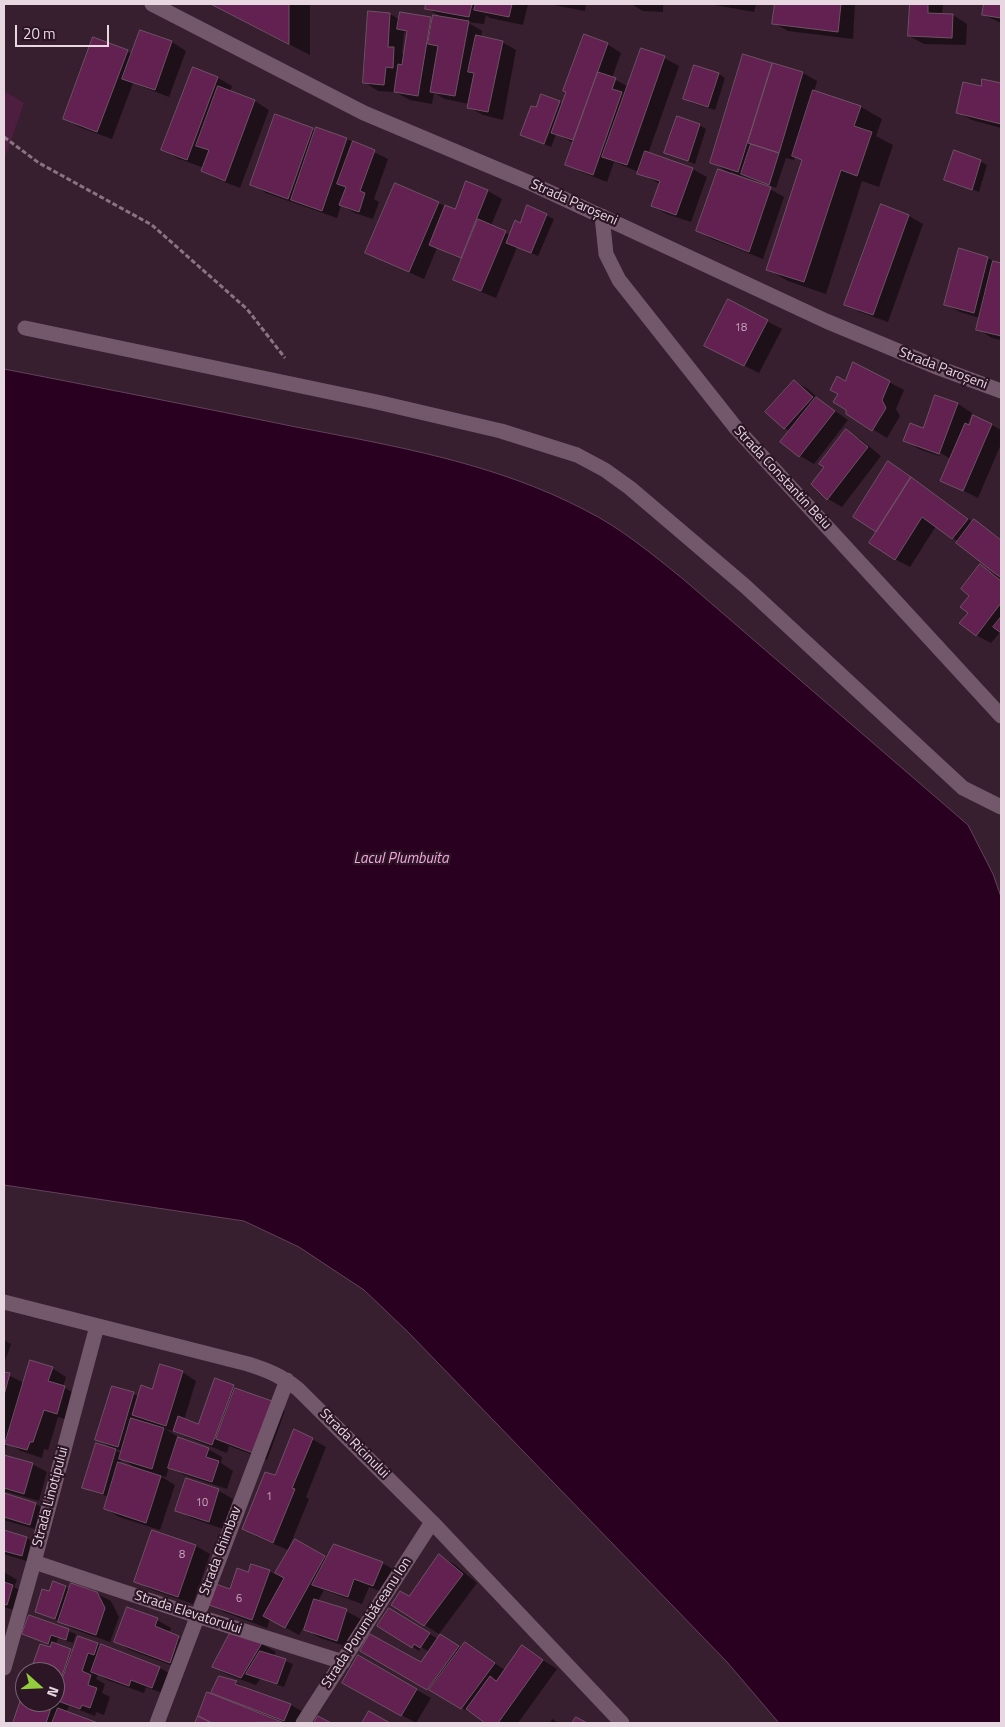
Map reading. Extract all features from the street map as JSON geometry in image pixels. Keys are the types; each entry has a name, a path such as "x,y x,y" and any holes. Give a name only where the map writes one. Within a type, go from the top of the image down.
{"street":[{"name":"Strada Paroșeni","path":"152,4 364,113 530,183 826,321 939,368 1001,391"},
{"name":"Strada Constantin Beiu","path":"602,216 606,254 619,280 736,428 1001,716"},
{"path":"25,328 377,402 501,431 578,456 605,470 630,488 745,586 963,788 1001,807"},
{"name":"Strada Ricinului","path":"4,1302 248,1364 278,1374 287,1380 432,1522 622,1723"},
{"name":"Strada Linotipului","path":"4,1668 97,1326"},
{"name":"Strada Ghimbav","path":"157,1723 287,1380"},
{"name":"Strada Porumbăceanu Ion","path":"302,1723 432,1522"},
{"name":"Strada Elevatorului","path":"34,1562 343,1662"}],"path":[{"path":"4,137 39,163 152,225 247,308 308,388"}],"shaded area":[{"path":"4,91 24,103 4,160"}],"water":[{"name":"Lacul Plumbuita","path":"4,369 407,449 480,468 516,480 585,510 611,525 660,560 968,825 993,874 1001,897 1001,1723 779,1723 727,1662 408,1332 364,1290 299,1247 244,1221 4,1185"}],"building":[{"path":"211,4 289,4 289,44"},
{"path":"426,4 472,4 469,17 425,9"},
{"path":"476,4 512,4 509,17 474,10"},
{"path":"775,4 841,4 838,32 772,24"},
{"path":"910,4 928,4 928,13 953,14 952,38 908,36"},
{"path":"984,4 1001,4 1001,18 982,15"},
{"path":"368,11 390,13 388,47 394,47 393,68 386,67 384,85 363,83"},
{"path":"400,12 431,17 418,96 394,92 398,64 402,65 407,31 397,29"},
{"path":"433,15 469,21 455,96 430,92 438,46 428,44"},
{"path":"140,30 172,41 155,90 122,79"},
{"path":"584,34 608,43 573,140 551,133 566,92 563,91"},
{"path":"476,35 503,41 488,112 467,108 474,73 468,72"},
{"path":"93,37 128,50 97,132 63,119"},
{"path":"641,48 665,56 627,165 602,157"},
{"path":"743,54 772,63 738,172 710,163"},
{"path":"773,63 803,72 779,153 748,143"},
{"path":"694,65 719,73 708,107 683,99"},
{"path":"193,67 218,77 187,160 161,150"},
{"path":"598,72 616,78 612,89 622,92 593,175 565,165"},
{"path":"982,79 1001,83 1001,124 956,113 963,82 981,86"},
{"path":"218,86 255,100 225,181 201,171 209,150 196,146"},
{"path":"813,90 861,106 854,126 872,132 857,176 841,170 804,282 766,270 802,160 792,156"},
{"path":"541,94 560,101 544,144 520,135 531,106 536,107"},
{"path":"275,114 313,128 288,199 250,185"},
{"path":"677,116 700,124 688,161 664,153"},
{"path":"316,127 347,138 322,211 291,200"},
{"path":"353,141 375,150 360,191 365,193 359,212 339,205 346,187 337,184"},
{"path":"751,144 779,153 769,185 741,174"},
{"path":"954,150 981,160 972,190 944,180"},
{"path":"645,151 693,168 676,215 651,206 660,181 637,174"},
{"path":"718,169 771,187 749,252 696,231"},
{"path":"466,181 488,190 461,258 429,245 445,205 455,209"},
{"path":"395,183 439,202 409,272 365,253"},
{"path":"881,204 909,215 873,315 844,305"},
{"path":"527,205 547,214 531,253 506,243 515,220 520,223"},
{"path":"478,219 506,231 481,291 453,280"},
{"path":"959,248 988,257 974,313 944,305"},
{"path":"993,261 1001,263 1001,336 976,330"},
{"path":"728,299 768,320 744,366 704,346"},
{"path":"853,362 890,381 882,400 886,408 872,431 846,414 846,410 833,402 838,394 830,390 837,376 845,381"},
{"path":"794,380 813,397 784,429 765,412"},
{"path":"935,395 958,403 939,454 903,441 910,423 923,428"},
{"path":"816,397 835,411 799,457 780,442"},
{"path":"973,415 992,424 963,491 940,481 965,423 969,425"},
{"path":"846,429 868,447 827,500 811,484 824,467 819,464"},
{"path":"888,461 911,477 876,532 853,517"},
{"path":"911,477 968,519 952,539 922,517 895,560 869,543"},
{"path":"974,519 1001,540 1001,578 956,543"},
{"path":"980,564 1001,581 1001,603 976,636 959,623 968,613 960,607 969,596 961,589"},
{"path":"1001,617 1001,633 993,627"},
{"path":"30,1360 53,1367 48,1381 65,1386 57,1414 44,1410 33,1442 30,1442 27,1450 5,1444"},
{"path":"160,1364 183,1371 166,1426 132,1415 141,1385 152,1389"},
{"path":"4,1372 10,1373 4,1395"},
{"path":"215,1378 234,1385 212,1445 173,1431 178,1416 198,1424"},
{"path":"112,1386 134,1392 118,1447 95,1440"},
{"path":"235,1388 272,1401 253,1453 216,1439"},
{"path":"131,1418 164,1428 152,1469 119,1459"},
{"path":"294,1429 313,1438 292,1488 295,1489 273,1543 242,1529 265,1472 275,1475"},
{"path":"178,1437 209,1448 206,1457 219,1461 212,1482 168,1468"},
{"path":"96,1443 116,1449 103,1494 82,1488"},
{"path":"4,1455 33,1463 24,1494 4,1488"},
{"path":"118,1462 161,1476 146,1523 104,1509"},
{"path":"186,1478 219,1489 209,1522 175,1511"},
{"path":"4,1493 36,1503 30,1525 4,1517"},
{"path":"4,1530 27,1537 22,1556 4,1551"},
{"path":"152,1530 196,1545 178,1597 134,1582"},
{"path":"295,1539 325,1556 285,1628 263,1616 284,1578 275,1573"},
{"path":"334,1544 383,1562 373,1586 354,1579 348,1597 312,1585"},
{"path":"439,1554 463,1574 424,1626 391,1605 400,1591 409,1596"},
{"path":"251,1564 270,1570 252,1620 209,1605 216,1584 230,1589 237,1568 248,1572"},
{"path":"53,1581 66,1586 55,1619 35,1612 42,1589 49,1591"},
{"path":"4,1582 13,1585 7,1605 4,1604"},
{"path":"71,1583 97,1592 105,1608 96,1635 58,1622"},
{"path":"314,1599 347,1609 337,1641 304,1630"},
{"path":"127,1607 158,1618 155,1626 179,1636 170,1663 114,1642"},
{"path":"389,1608 430,1633 420,1648 414,1644 412,1648 377,1626"},
{"path":"29,1615 69,1629 66,1640 51,1635 48,1644 22,1634"},
{"path":"230,1633 262,1643 241,1678 212,1667"},
{"path":"370,1634 421,1662 440,1634 459,1646 427,1690 360,1651"},
{"path":"78,1636 98,1643 94,1655 88,1653 82,1671 91,1675 88,1685 97,1688 90,1708 82,1705 80,1709 65,1704 65,1672"},
{"path":"52,1642 71,1649 65,1667 65,1662 34,1662 40,1644 50,1647"},
{"path":"465,1642 495,1663 461,1709 429,1690"},
{"path":"101,1644 160,1667 152,1688 131,1680 129,1686 91,1672"},
{"path":"522,1645 543,1660 498,1723 485,1723 466,1709 490,1676 496,1681"},
{"path":"260,1651 286,1659 277,1684 246,1674"},
{"path":"358,1655 417,1689 401,1716 342,1683"},
{"path":"219,1676 237,1681 235,1684 291,1704 284,1721 211,1693"},
{"path":"207,1692 282,1722 212,1723 198,1716"},
{"path":"65,1711 98,1723 52,1723 56,1712"},
{"path":"369,1711 390,1723 362,1723"},
{"path":"17,1712 50,1712 46,1723 13,1723"},
{"path":"198,1716 212,1723 195,1723"},
{"path":"318,1716 331,1723 314,1723"},
{"path":"576,1717 587,1723 572,1723"}]}
